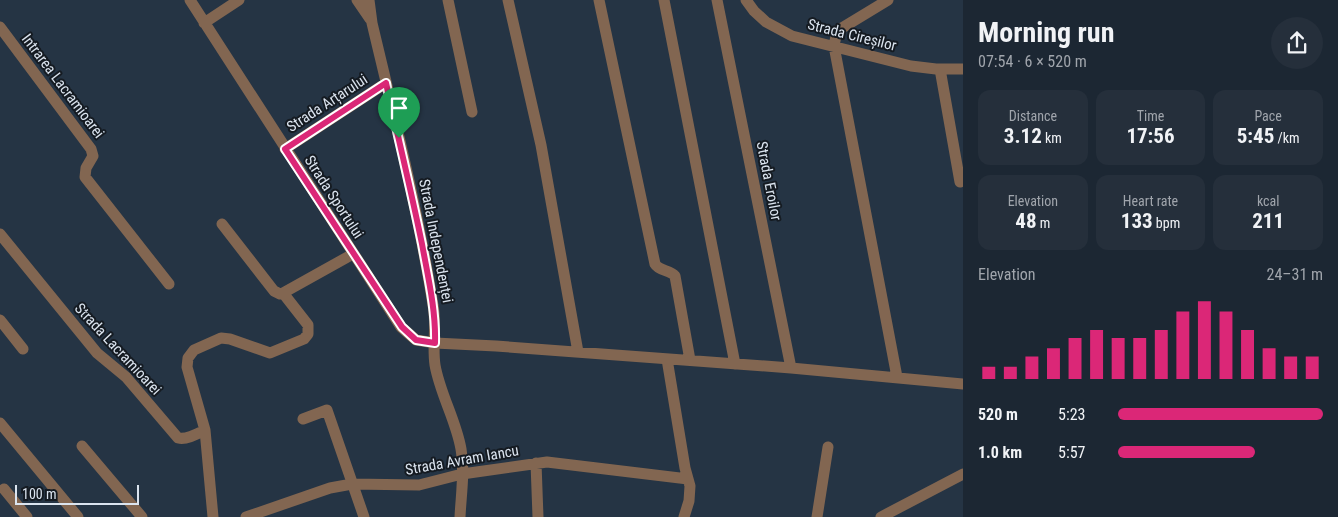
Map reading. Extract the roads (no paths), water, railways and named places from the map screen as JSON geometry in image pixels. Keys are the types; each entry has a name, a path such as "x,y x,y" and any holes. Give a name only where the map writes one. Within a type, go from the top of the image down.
{"street":[{"name":"Strada Sportului","path":"190,0 353,254 406,332 416,340 435,343"},
{"path":"204,23 239,0"},
{"path":"357,0 372,23"},
{"name":"Strada Independenței","path":"369,0 372,23 412,194 433,303 436,326 436,371 461,448 460,517"},
{"path":"448,0 472,112"},
{"path":"508,0 541,145 578,352"},
{"path":"599,0 654,264 657,268 673,273 675,276 690,360"},
{"path":"664,0 735,364"},
{"name":"Strada Eroilor","path":"717,0 791,368"},
{"name":"Strada Cireșilor","path":"746,0 759,17 782,31 816,43 911,66 963,69"},
{"path":"888,0 837,31 834,46 897,377"},
{"name":"Intrarea Lacramioarei","path":"0,27 92,149 93,156 86,168 85,178 169,284"},
{"path":"940,69 960,182"},
{"name":"Strada Arțarului","path":"285,149 386,83"},
{"path":"222,224 274,291 280,294 353,254"},
{"name":"Strada Lacramioarei","path":"0,234 97,353 126,378 178,438 189,438 205,430"},
{"path":"213,517 205,430 186,362 194,350 221,338 230,339 270,353 304,340 308,334 308,325 283,293"},
{"path":"0,320 23,349"},
{"path":"435,343 690,360 963,384"},
{"path":"667,359 690,492 684,517"},
{"path":"303,419 326,410 364,517"},
{"path":"0,423 78,517"},
{"path":"82,446 142,517"},
{"path":"817,517 828,447"},
{"name":"Strada Avram Iancu","path":"246,517 330,488 352,484 411,486 462,474 547,462 688,479"},
{"path":"536,463 538,517"},
{"path":"881,517 963,474"},
{"path":"4,489 27,517"}]}
